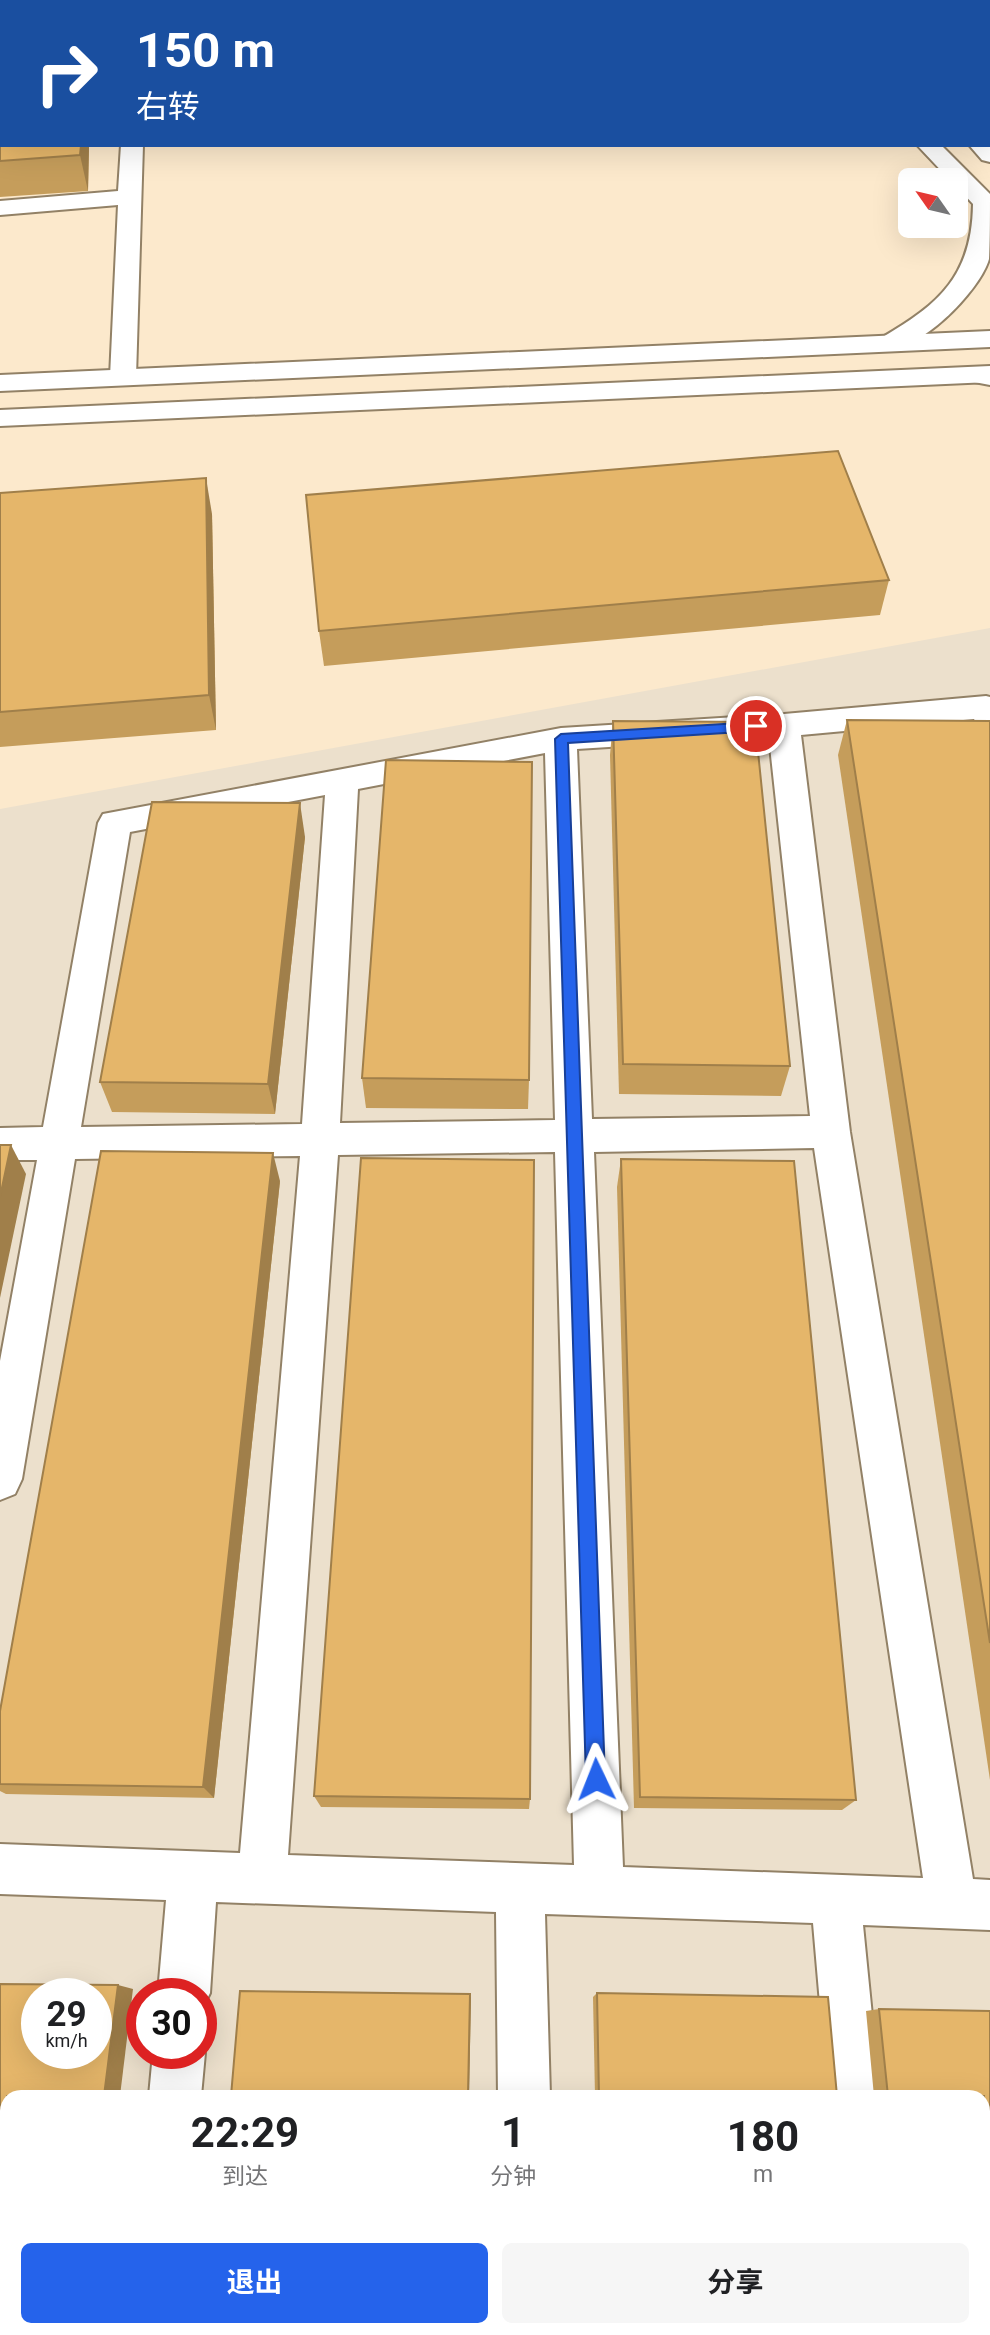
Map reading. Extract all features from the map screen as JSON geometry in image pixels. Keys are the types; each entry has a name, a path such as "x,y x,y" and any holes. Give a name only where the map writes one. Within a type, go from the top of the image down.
{"main road":[{"path":"123,377 132,147"},
{"path":"890,343 941,312 960,294 974,275 987,239 988,205 930,147"},
{"path":"0,208 130,197"},
{"path":"0,383 990,339"},
{"path":"0,418 986,375"},
{"path":"0,1479 115,823 561,739 783,725 986,707 990,720"},
{"path":"0,1869 971,1905 831,1132 783,725"},
{"path":"561,739 599,1891"},
{"path":"262,1879 320,1139 342,780"},
{"path":"0,1144 831,1132"},
{"path":"185,1978 193,1876"},
{"path":"520,1888 524,2090"},
{"path":"836,1899 853,2090"},
{"path":"176,2090 178,2069"}],"shaded area":[{"path":"990,628 990,2090 0,2090 0,809"}],"building":[{"path":"0,147 81,147 80,155 0,161"},
{"path":"838,451 889,580 319,631 306,495"},
{"path":"206,478 209,695 0,712 0,493"},
{"path":"847,720 990,721 990,1643"},
{"path":"613,721 755,722 790,1066 623,1064"},
{"path":"386,760 532,762 529,1080 362,1078"},
{"path":"152,802 300,803 268,1084 100,1082"},
{"path":"0,1145 11,1145 0,1197"},
{"path":"101,1151 273,1153 203,1787 0,1784 0,1711"},
{"path":"361,1158 534,1160 530,1799 314,1796"},
{"path":"621,1159 794,1161 856,1800 640,1797"},
{"path":"0,1984 21,1984 21,2069 107,2069 105,2090 0,2090"},
{"path":"112,1985 118,1985 112,2033"},
{"path":"240,1991 470,1994 468,2090 232,2090"},
{"path":"597,1993 828,1997 836,2090 599,2090"},
{"path":"879,2009 990,2011 990,2090 887,2090"}],"route":[{"path":"596,1779 561,739 756,726"}]}
